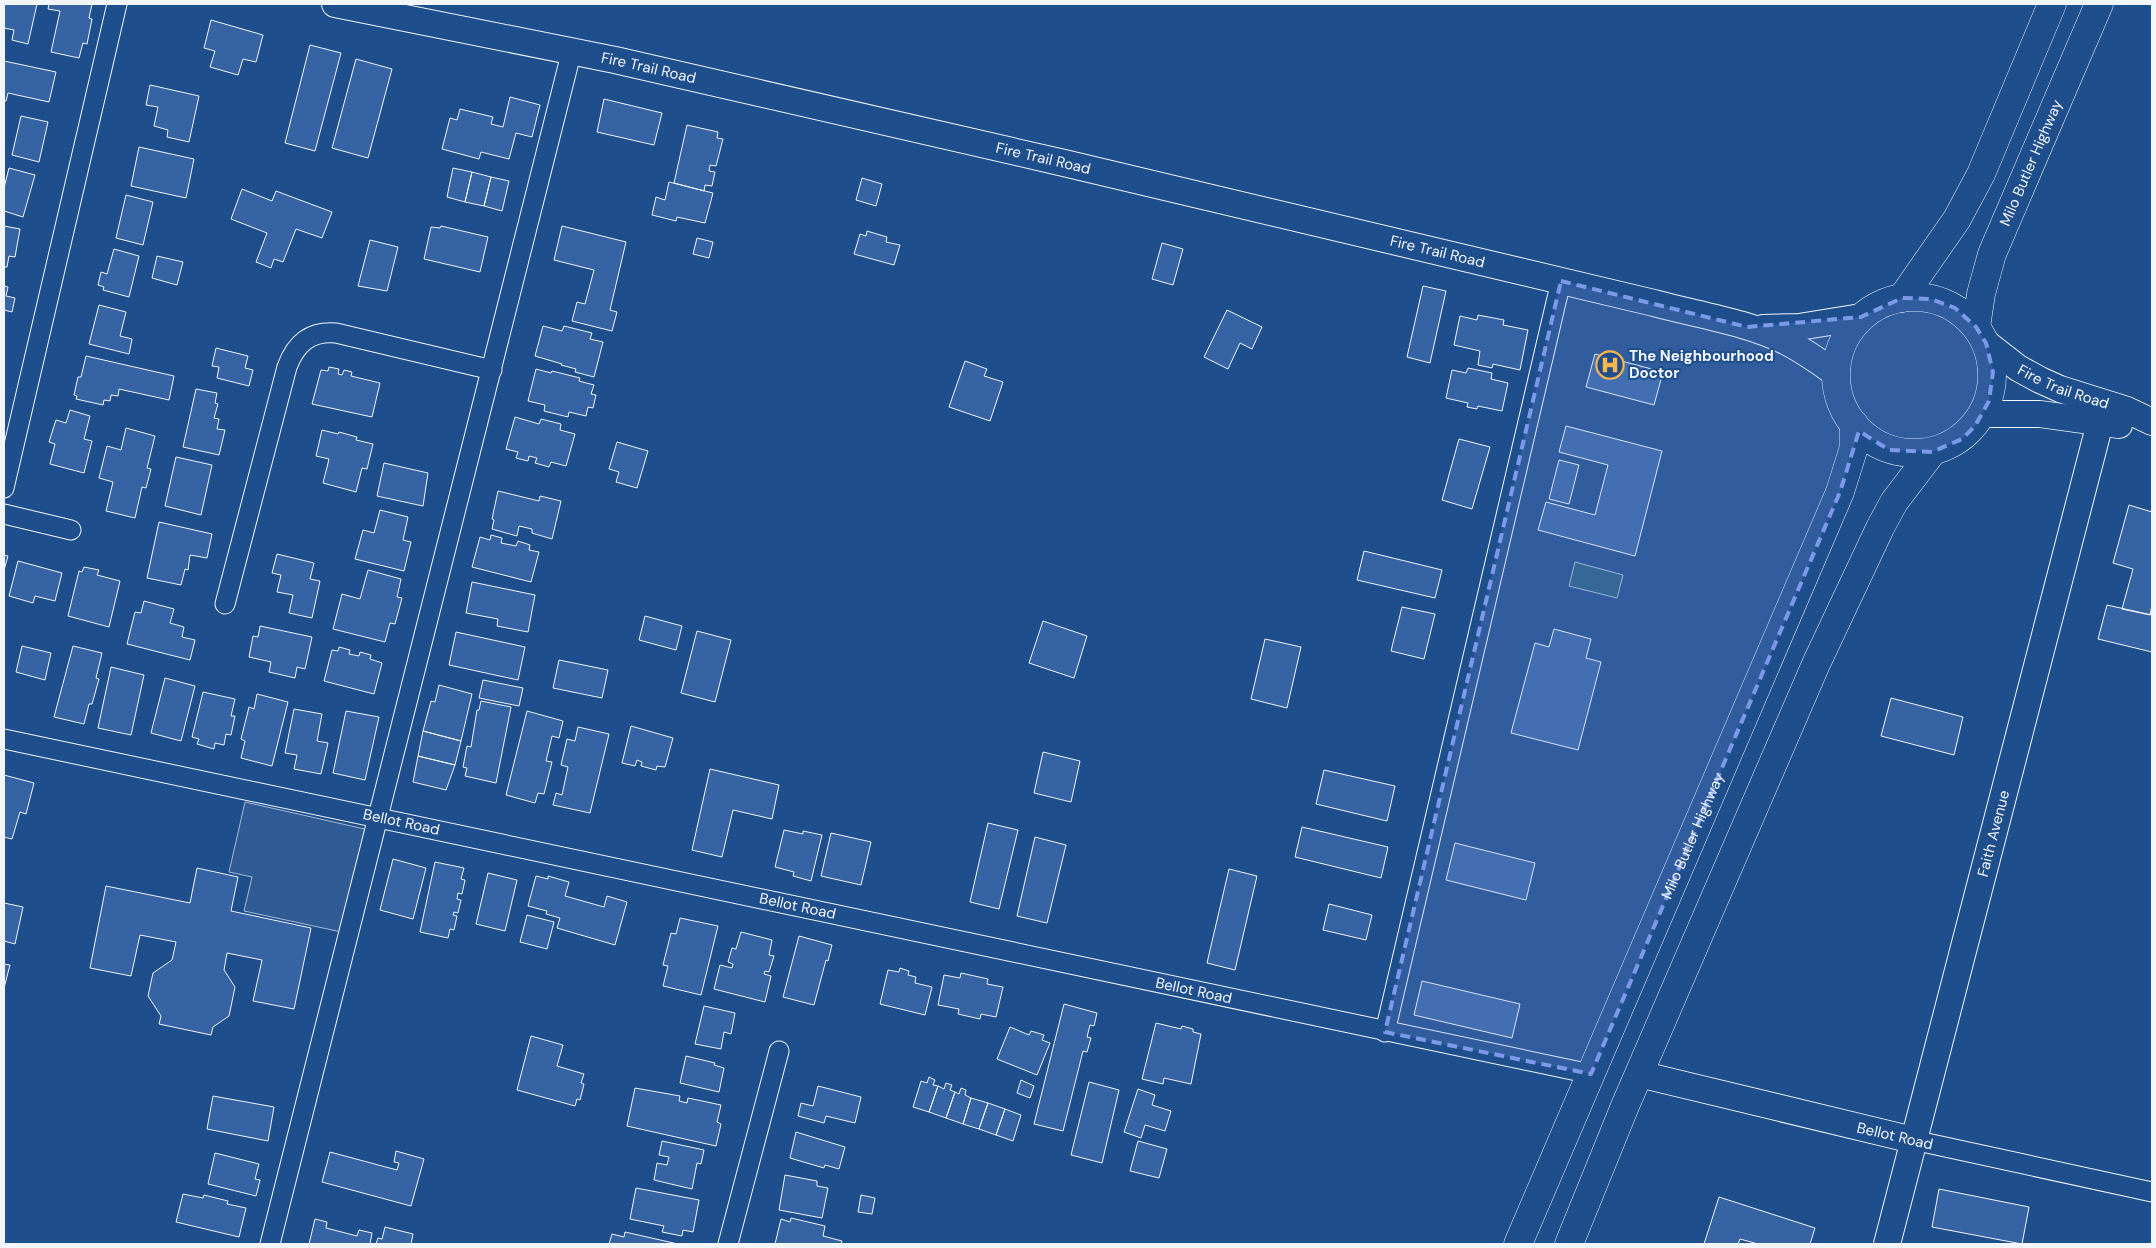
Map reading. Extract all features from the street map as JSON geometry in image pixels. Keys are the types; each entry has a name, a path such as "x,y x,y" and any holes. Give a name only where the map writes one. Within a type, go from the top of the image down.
{"main road":[{"name":"Fire Trail Road","path":"335,4 572,50 1064,163 1561,281 1747,327 1787,342 1835,373"},
{"path":"1902,298 1957,219 1981,174 2052,4"},
{"name":"Milo Butler Highway","path":"1981,335 1982,294 1992,254 2098,4"},
{"path":"1918,297 1944,303 1955,308 1981,335 1991,357 1992,387 1983,414 1975,426 1962,438 1947,447 1932,452 1904,453 1888,450 1874,443 1854,424 1840,401 1835,373 1840,348 1849,331 1861,317 1874,308 1902,298 1918,297"},
{"name":"Fire Trail Road","path":"1747,327 1799,327 1861,317"},
{"name":"Fire Trail Road","path":"1981,335 2018,368 2040,380 2060,389 2127,410 2149,422"},
{"name":"Fire Trail Road","path":"1983,414 2040,414 2124,426 2149,422"},
{"name":"Faith Avenue","path":"1887,1244 1998,823 2100,423"},
{"name":"Milo Butler Highway","path":"1518,1244 1840,492 1854,447 1854,424"},
{"path":"1569,1244 1639,1074 1785,732 1856,576 1894,502 1932,452"},
{"name":"Bellot Road","path":"1639,1074 1913,1140"}],"street":[{"path":"4,488 117,4"},
{"path":"270,1244 380,816 572,50"},
{"path":"1385,1032 1561,281"},
{"path":"225,604 287,367 299,344 308,337 322,332 336,333 492,370"},
{"path":"4,514 71,530"},
{"name":"Bellot Road","path":"4,739 380,816 1075,967 1591,1074"},
{"path":"728,1244 779,1051"},
{"name":"Bellot Road","path":"1913,1140 2152,1192"}],"highlighted area":[{"path":"1561,281 1747,327 1861,317 1902,298 1931,299 1955,308 1976,327 1986,343 1993,372 1989,401 1975,426 1962,439 1932,452 1889,450 1859,431 1840,492 1591,1074 1385,1032"}],"shaded area":[{"path":"1575,562 1623,575 1617,598 1569,586"},
{"path":"245,802 369,830 346,933 244,911 252,877 229,872"}],"building":[{"path":"4,4 37,4 28,44 12,40 14,30 4,28"},
{"path":"49,4 92,4 89,18 92,19 87,44 83,43 79,58 51,52 60,11 48,9"},
{"path":"211,20 263,35 256,62 243,59 238,75 210,67 215,51 204,48"},
{"path":"310,45 341,53 315,151 285,143"},
{"path":"356,59 392,69 368,158 332,148"},
{"path":"4,61 56,72 49,102 8,93 6,101 4,101"},
{"path":"150,85 199,96 189,142 167,137 168,130 154,126 158,107 146,105"},
{"path":"510,97 540,105 532,137 516,133 509,159 481,152 479,159 442,149 450,118 457,120 460,109 493,117 491,124 503,127"},
{"path":"604,99 662,113 654,145 597,132"},
{"path":"21,116 48,122 39,162 12,155"},
{"path":"687,125 718,132 717,138 723,139 716,166 710,165 709,171 715,172 712,186 705,185 704,191 674,183"},
{"path":"139,147 194,159 186,198 131,186"},
{"path":"9,168 35,175 23,217 4,211 4,188"},
{"path":"453,168 472,172 465,202 447,197"},
{"path":"472,172 491,177 484,206 465,202"},
{"path":"491,177 509,181 502,211 484,206"},
{"path":"862,178 882,184 876,206 856,200"},
{"path":"669,182 713,193 705,223 677,217 676,221 652,215 656,197 665,200"},
{"path":"242,189 272,201 276,191 332,212 322,238 296,229 283,262 274,259 271,268 256,262 267,233 231,219"},
{"path":"126,195 153,202 143,245 116,238"},
{"path":"4,226 20,229 15,257 9,256 7,267 4,267"},
{"path":"441,226 488,237 480,272 424,259 431,227 440,228"},
{"path":"562,226 626,242 610,310 617,312 612,331 572,321 577,302 585,304 594,270 554,260"},
{"path":"867,231 887,237 886,242 900,245 894,265 854,254 860,234 866,236"},
{"path":"697,238 713,242 709,258 693,254"},
{"path":"370,240 398,247 387,291 358,286"},
{"path":"1162,243 1183,249 1173,285 1152,279"},
{"path":"114,249 139,256 129,297 103,290 104,287 98,285 101,272 107,274"},
{"path":"157,256 183,262 177,285 152,278"},
{"path":"4,286 8,287 6,296 15,298 12,312 4,310"},
{"path":"1423,286 1446,291 1430,363 1407,357"},
{"path":"99,305 126,312 120,336 132,339 129,354 89,344"},
{"path":"1227,310 1262,327 1252,349 1240,343 1228,369 1204,357"},
{"path":"1478,315 1504,320 1503,325 1528,330 1520,370 1493,364 1492,368 1478,365 1480,351 1454,345 1460,316 1477,320"},
{"path":"543,326 562,331 564,326 592,333 590,339 603,342 594,377 575,372 576,369 535,356"},
{"path":"216,348 248,356 245,368 253,370 249,386 217,378 219,367 212,366"},
{"path":"1595,354 1663,372 1654,405 1586,387"},
{"path":"86,356 174,376 169,400 119,389 118,396 111,395 110,401 104,400 103,405 76,399 77,396 74,395 78,377 81,377"},
{"path":"965,361 987,369 984,376 1003,382 990,421 949,407"},
{"path":"329,367 339,369 338,374 342,375 344,370 352,372 351,376 380,383 372,417 312,404 321,370 328,371"},
{"path":"1468,368 1492,373 1491,379 1508,383 1502,411 1478,406 1477,409 1467,407 1468,403 1446,398 1452,370 1466,373"},
{"path":"536,369 580,378 579,381 594,385 591,394 596,395 593,408 588,407 586,416 569,412 568,417 544,411 545,405 528,401"},
{"path":"196,389 217,393 215,403 218,404 214,418 219,419 217,429 225,430 219,455 183,447"},
{"path":"70,410 90,416 84,439 92,441 84,473 50,464 55,444 49,442 56,420 66,423"},
{"path":"515,417 539,424 541,419 561,424 560,430 575,434 566,466 551,462 549,467 535,463 537,458 529,456 528,461 516,458 518,452 506,449"},
{"path":"1566,426 1662,451 1635,556 1538,530 1546,502 1595,515 1608,465 1559,452"},
{"path":"126,428 155,436 147,468 151,469 146,488 142,487 135,518 106,511 113,482 99,478 107,446 121,450"},
{"path":"322,430 338,434 339,432 357,437 356,440 373,444 367,469 362,468 356,492 323,483 329,459 316,456"},
{"path":"1459,439 1490,447 1472,509 1442,500"},
{"path":"617,442 648,451 637,488 616,482 619,472 609,469"},
{"path":"176,457 212,465 201,515 165,506"},
{"path":"1559,460 1579,465 1569,504 1549,499"},
{"path":"384,463 428,473 423,506 377,496"},
{"path":"498,491 539,501 540,496 561,501 552,539 532,533 532,529 519,526 517,536 492,529 494,520 492,519"},
{"path":"2129,505 2152,512 2152,605 2150,615 2122,609 2133,569 2113,563"},
{"path":"380,510 408,517 403,540 411,542 404,571 355,559 363,530 374,533"},
{"path":"159,522 212,534 207,558 190,555 188,570 185,569 181,585 147,578"},
{"path":"491,535 502,538 501,543 516,546 518,541 530,545 529,550 539,552 531,582 472,567 480,537 490,540"},
{"path":"1364,551 1442,570 1435,598 1357,580"},
{"path":"277,554 314,563 310,579 320,581 312,618 289,613 293,595 277,592 281,575 272,573"},
{"path":"4,555 8,556 4,570"},
{"path":"18,561 62,573 55,601 35,596 33,603 9,596"},
{"path":"84,567 99,570 97,575 120,581 109,627 68,616 79,571 82,572"},
{"path":"368,570 401,579 397,597 402,598 395,624 390,623 385,642 333,629 342,594 360,599"},
{"path":"472,582 535,595 528,632 497,626 498,619 466,613"},
{"path":"144,601 174,609 170,623 184,627 182,637 195,640 190,660 127,644 135,612 141,613"},
{"path":"2107,605 2152,615 2152,652 2098,639"},
{"path":"1402,607 1435,614 1424,659 1391,651"},
{"path":"645,616 682,626 676,650 639,640"},
{"path":"1043,621 1087,636 1074,678 1029,663"},
{"path":"260,626 312,637 305,669 297,667 295,678 269,672 271,662 249,657 253,636 258,637"},
{"path":"1554,629 1591,639 1586,658 1601,662 1578,750 1511,733 1535,643 1549,647"},
{"path":"697,631 731,640 715,702 681,693"},
{"path":"456,632 525,647 518,680 449,665"},
{"path":"1265,639 1301,647 1287,708 1251,699"},
{"path":"22,646 51,653 45,680 16,672"},
{"path":"73,646 102,653 96,678 99,679 92,704 89,704 84,724 54,717"},
{"path":"339,647 350,650 349,654 359,656 360,652 371,655 370,659 382,663 374,694 324,681 332,650 338,651"},
{"path":"559,660 608,670 602,698 553,688"},
{"path":"111,667 144,675 131,735 98,728"},
{"path":"165,678 195,686 181,741 151,733"},
{"path":"483,680 523,688 519,706 479,698"},
{"path":"439,685 472,694 461,741 423,731 431,701 435,702"},
{"path":"203,692 235,699 231,716 235,716 231,735 226,734 224,745 215,743 214,749 197,744 199,739 192,737"},
{"path":"257,694 288,702 272,766 241,758 245,741 241,739 249,707 254,709"},
{"path":"1891,698 1963,717 1954,755 1881,736"},
{"path":"481,701 511,707 496,783 465,776 467,768 463,767 467,746 471,747 477,710 479,710"},
{"path":"294,709 322,714 317,741 328,743 321,774 294,769 297,755 285,753"},
{"path":"346,711 379,717 365,780 333,773"},
{"path":"527,711 563,721 559,738 552,736 546,761 552,762 544,794 538,793 535,803 506,795"},
{"path":"631,726 673,738 665,767 657,766 656,770 641,766 642,762 637,760 635,766 622,763"},
{"path":"578,727 609,734 590,813 553,805 556,793 562,795 568,767 561,765 567,739 575,741"},
{"path":"423,731 461,741 455,765 418,756"},
{"path":"1043,752 1080,761 1071,802 1034,793"},
{"path":"418,756 455,765 446,790 413,782"},
{"path":"710,769 779,785 772,819 733,810 722,857 692,850"},
{"path":"1324,770 1395,786 1387,821 1316,804"},
{"path":"4,775 34,783 26,814 20,812 12,839 4,837"},
{"path":"988,823 1018,830 999,909 970,902"},
{"path":"1302,827 1388,847 1381,878 1295,857"},
{"path":"784,830 822,835 811,881 793,876 794,872 775,867"},
{"path":"831,833 871,842 861,885 821,876"},
{"path":"1035,837 1066,845 1047,923 1017,916"},
{"path":"1455,843 1535,863 1526,900 1446,880"},
{"path":"393,859 426,868 413,919 380,910"},
{"path":"435,862 464,868 461,879 465,880 462,894 458,893 457,899 461,900 458,913 454,912 453,915 457,916 454,930 450,929 448,938 420,932"},
{"path":"197,868 238,877 231,911 311,928 294,1009 253,1001 262,960 227,953 224,970 235,987 229,1016 213,1027 211,1035 159,1024 161,1016 148,996 153,973 172,960 176,942 140,935 131,976 90,968 106,886 190,903"},
{"path":"1229,869 1257,876 1235,970 1207,963"},
{"path":"488,873 517,880 505,931 476,924"},
{"path":"536,876 548,879 548,876 569,882 565,896 604,907 607,896 627,902 615,945 557,928 560,918 546,914 547,911 528,906"},
{"path":"4,903 23,907 15,944 4,941"},
{"path":"1329,904 1372,915 1366,940 1323,930"},
{"path":"527,915 554,922 547,949 520,942"},
{"path":"680,918 718,926 701,995 663,986 668,966 663,965 671,933 676,934"},
{"path":"741,932 772,940 769,955 774,956 769,972 765,971 764,974 771,976 765,1002 714,989 720,965 732,968 733,964 728,962 732,948 736,949"},
{"path":"799,936 832,945 814,1005 783,997"},
{"path":"4,964 10,965 4,988"},
{"path":"900,968 909,971 908,975 916,977 915,983 932,987 925,1015 880,1004 888,970 899,972"},
{"path":"961,973 988,979 987,984 1003,987 996,1017 981,1014 980,1019 958,1014 959,1009 938,1005 944,975 960,978"},
{"path":"1422,981 1520,1004 1512,1038 1414,1015"},
{"path":"1064,1004 1097,1013 1094,1026 1090,1025 1087,1037 1091,1038 1087,1052 1083,1051 1063,1131 1034,1124"},
{"path":"704,1006 735,1013 731,1034 724,1032 721,1049 695,1044"},
{"path":"1156,1023 1181,1029 1182,1026 1193,1029 1193,1032 1201,1034 1191,1084 1164,1078 1163,1084 1142,1079"},
{"path":"1010,1027 1029,1035 1031,1031 1044,1035 1042,1040 1050,1043 1037,1075 997,1059"},
{"path":"531,1036 563,1045 557,1066 584,1074 581,1083 584,1084 580,1100 577,1099 575,1106 517,1090"},
{"path":"686,1056 715,1063 714,1065 724,1068 719,1092 680,1083"},
{"path":"929,1077 935,1080 933,1085 938,1086 929,1112 913,1107 921,1081 927,1083"},
{"path":"1021,1080 1034,1086 1030,1098 1017,1093"},
{"path":"1089,1082 1119,1090 1102,1163 1071,1155"},
{"path":"946,1083 952,1085 950,1090 955,1092 946,1118 929,1112 938,1086 944,1089"},
{"path":"818,1086 861,1097 855,1123 826,1116 824,1123 798,1116 801,1103 813,1106"},
{"path":"635,1088 680,1096 679,1101 687,1103 688,1098 721,1105 717,1122 721,1124 716,1146 627,1126"},
{"path":"961,1088 966,1090 965,1095 971,1098 963,1124 946,1118 955,1092 959,1094"},
{"path":"1138,1089 1155,1095 1152,1105 1171,1111 1165,1131 1145,1125 1141,1138 1124,1132"},
{"path":"213,1096 274,1107 268,1141 207,1129"},
{"path":"971,1098 988,1103 979,1129 963,1124"},
{"path":"988,1103 1005,1109 996,1135 979,1129"},
{"path":"1005,1109 1021,1115 1013,1141 996,1135"},
{"path":"796,1132 845,1147 839,1169 825,1165 824,1168 790,1158"},
{"path":"662,1141 704,1150 701,1164 697,1163 692,1189 654,1180 657,1163 667,1165 669,1157 659,1155"},
{"path":"1138,1141 1167,1149 1159,1178 1130,1171"},
{"path":"396,1151 424,1159 411,1206 322,1182 330,1152 397,1170 399,1163 394,1162"},
{"path":"215,1153 259,1164 255,1179 260,1180 256,1196 208,1184"},
{"path":"785,1175 817,1181 817,1186 828,1188 822,1218 779,1210"},
{"path":"636,1188 699,1200 693,1232 683,1230 682,1236 662,1232 664,1226 630,1219"},
{"path":"1939,1189 2029,1207 2022,1244 1932,1227"},
{"path":"183,1194 203,1198 204,1195 228,1201 227,1204 246,1208 239,1237 176,1222"},
{"path":"861,1195 875,1198 872,1214 858,1212"},
{"path":"1719,1197 1815,1228 1810,1244 1758,1244 1740,1239 1738,1244 1704,1244"},
{"path":"791,1218 825,1226 823,1236 842,1241 841,1244 775,1244 781,1219 790,1222"},
{"path":"315,1219 327,1222 326,1228 357,1236 359,1230 372,1233 370,1244 309,1244"},
{"path":"385,1227 413,1234 411,1244 376,1244 378,1238 382,1239"},
{"path":"625,1232 678,1244 609,1244 612,1234 624,1237"}],"place":[{"name":"The Neighbourhood Doctor","path":"1610,365"}]}
